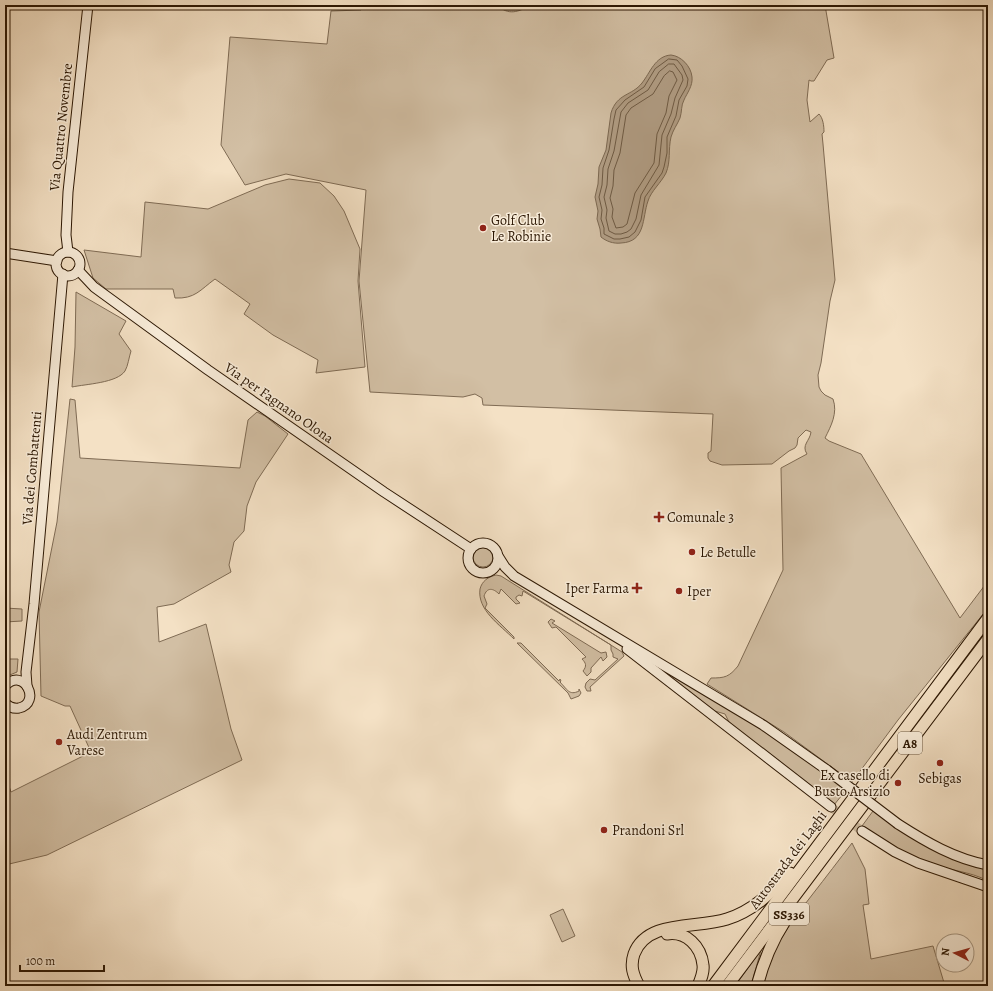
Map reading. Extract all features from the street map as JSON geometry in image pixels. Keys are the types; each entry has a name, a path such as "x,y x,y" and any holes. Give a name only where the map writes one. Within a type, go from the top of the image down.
{"highway":[{"name":"Autostrada dei Laghi","path":"713,986 988,618"},
{"name":"Autostrada dei Laghi","path":"727,986 988,639"},
{"path":"638,986 632,967 633,957 636,948 643,940 662,929 707,924 743,913 765,898 821,841"},
{"name":"SS336","path":"757,986 765,959 778,931 802,897 832,848"},
{"path":"647,986 640,974 638,966 642,951 655,938 672,933 681,934 690,939 696,946 701,956 703,966 702,977 698,986"}],"main road":[{"name":"Via Quattro Novembre","path":"68,252 66,235 68,192 88,5"},
{"path":"68,252 61,254 57,261 58,268 62,274 66,275 73,274 78,270"},
{"name":"Via per Fagnano Olona","path":"68,252 78,256 80,263 78,270 94,287 208,370 384,492 471,549"},
{"path":"5,253 57,261"},
{"name":"Via dei Combattenti","path":"6,704 16,709 24,706 30,698 27,686 26,665 34,604 62,274"},
{"path":"514,576 490,571 478,571 471,566 468,557 471,549 478,544 486,543 494,547 505,567 514,576 763,725 919,838 949,854 988,866"},
{"path":"490,571 496,565 498,556"},
{"path":"602,630 831,807"},
{"name":"Via dei Combattenti","path":"5,686 10,682 15,681 24,671 26,665"},
{"path":"15,681 22,682 27,686"},
{"path":"862,831 885,847 918,863 988,887"}],"shaded area":[{"path":"361,5 825,5 834,58 827,60 814,81 809,80 807,100 810,122 819,114 823,125 824,132 822,134 835,280 830,301 818,375 819,387 821,391 833,399 835,409 833,419 825,438 861,454 960,618 988,581 988,608 898,720 852,782 784,732 707,684 711,678 726,676 732,673 738,666 783,570 781,468 807,454 805,451 805,445 811,432 806,430 798,438 795,448 772,464 722,465 710,461 708,458 708,453 711,451 713,414 483,405 482,398 475,394 463,397 370,392 359,281 366,190 286,174 245,185 221,145 230,37 327,44 331,11 361,10"},
{"path":"289,179 320,183 334,196 344,211 360,249 358,281 365,367 316,373 318,360 273,335 244,314 250,304 215,279 197,293 188,297 175,298 173,289 106,289 93,278 84,250 141,257 145,202 208,209 265,185"},
{"path":"76,292 126,321 119,334 131,351 126,369 121,375 108,381 72,387 75,347"},
{"path":"70,399 75,400 80,458 240,468 248,420 257,412 265,416 288,434 256,482 247,506 244,531 234,542 229,565 231,572 174,604 157,607 159,642 206,624 231,729 242,760 47,855 5,865 5,779 6,778 11,792 91,752 70,706 65,706 41,696 39,612 57,522"},
{"path":"483,547 490,550 493,557 490,564 483,567 476,564 473,557 476,550"},
{"path":"496,575 501,576 605,641 523,591 522,596 519,595 516,597 520,603 516,604 501,589 499,594 490,589 488,590 484,596 487,604 485,608 514,637 514,639 491,617 482,604 480,597 480,589 482,584 488,578"},
{"path":"5,608 22,609 22,621 5,622"},
{"path":"551,619 555,621 552,623 601,653 606,652 607,657 603,661 601,657 591,668 591,672 587,676 583,671 586,665 582,659 586,657 556,627 552,628 548,622"},
{"path":"517,643 521,643 559,681 560,679 560,682 568,691 573,693 579,691 579,689 581,693 579,696 571,699 568,693"},
{"path":"611,645 622,652 624,656 590,687 591,691 587,691 585,687 586,683 590,679 595,680 618,659 613,657"},
{"path":"5,659 18,659 17,672 5,677"},
{"path":"650,663 691,686 785,744 846,790 834,805 732,728 725,714 708,709"},
{"path":"873,811 928,847 956,860 988,869 988,881 974,875 929,862 927,863 894,848 893,845 890,846 862,826"},
{"path":"852,843 865,869 869,904 863,905 871,959 933,946 935,953 935,973 941,973 945,986 762,986 770,960 796,917"},
{"path":"5,890 9,929 5,979"},
{"path":"563,909 575,936 562,942 550,915"},
{"path":"761,950 751,986 735,986"}],"water":[{"path":"498,5 530,5 522,10 509,12 505,11"},
{"path":"671,55 678,57 688,65 692,80 691,86 683,102 680,118 671,137 668,169 649,197 642,228 639,234 629,242 610,242 601,237 597,219 598,211 595,197 598,184 599,167 606,150 611,113 617,102 642,83 661,58"}],"tunnel":[{"path":"831,807 862,831"}],"place":[{"name":"Golf Club Le Robinie","path":"483,228"},
{"name":"Comunale 3","path":"659,517"},
{"name":"Le Betulle","path":"692,552"},
{"name":"Iper Farma","path":"637,588"},
{"name":"Iper","path":"679,591"},
{"name":"Audi Zentrum Varese","path":"59,742"},
{"name":"Sebigas","path":"940,763"},
{"name":"Ex casello di Busto Arsizio","path":"898,783"},
{"name":"Prandoni Srl","path":"604,830"}]}
